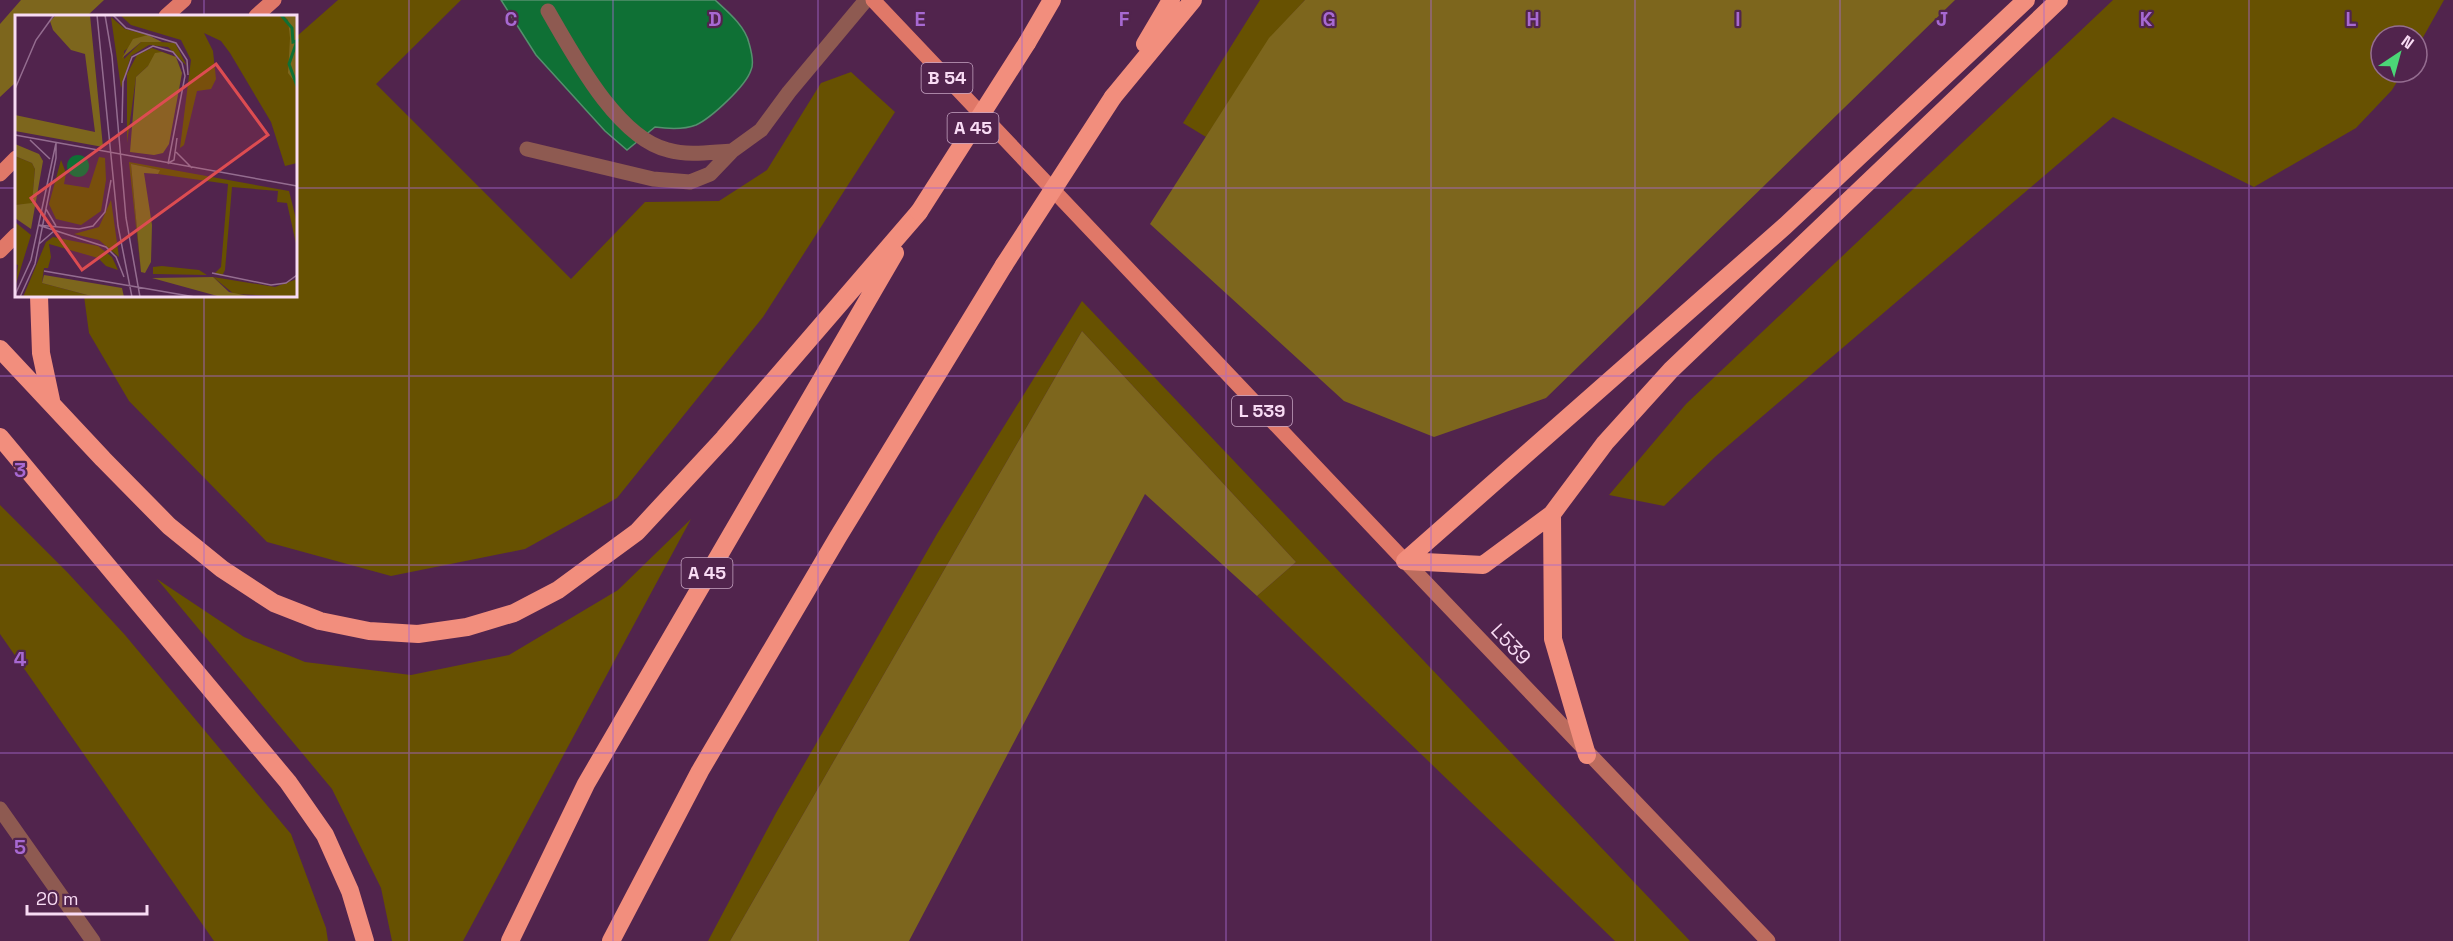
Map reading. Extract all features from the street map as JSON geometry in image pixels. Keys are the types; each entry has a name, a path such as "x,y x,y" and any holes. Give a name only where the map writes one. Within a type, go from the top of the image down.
{"highway":[{"name":"A 45","path":"510,941 586,784 729,535 919,212 1052,0"},
{"path":"611,941 706,761 838,537 1004,265 1113,97 1171,0"},
{"path":"1113,97 1193,0"},
{"path":"1405,561 1785,226 2026,0"},
{"path":"1405,561 1483,565 1552,514 1605,443 1671,370 2059,0"},
{"path":"0,349 103,459 169,525 222,569 274,603 320,621 369,631 418,634 467,627 514,613 558,590 637,532 724,438 919,212"},
{"path":"39,297 41,353 52,402"},
{"path":"0,437 288,782 325,835 350,891 365,941"},
{"path":"1552,514 1553,639 1587,754"}],"main road":[{"path":"167,15 184,0"},
{"path":"257,15 274,0"},
{"name":"B 54","path":"873,0 1020,156"},
{"name":"L 539","path":"1020,156 1405,561"},
{"path":"0,174 15,159"},
{"path":"0,250 15,236"},
{"name":"L539","path":"1405,561 1587,754"},
{"name":"L 539","path":"1587,754 1768,941"}],"lane":[{"path":"527,149 653,179 690,182 710,174 732,151 761,130 789,92 866,0"},
{"path":"548,11 579,64 610,106 646,141 668,150 698,154 732,151"},
{"path":"0,809 93,941"}],"shaded area":[{"path":"21,0 104,0 88,15 15,15 15,83 0,97 0,24"},
{"path":"338,0 461,0 376,84 571,279 645,202 719,201 767,170 821,83 851,72 895,112 763,317 617,498 525,549 391,576 267,542 129,401 89,333 84,297 297,297 297,36"},
{"path":"501,0 715,0 744,31 751,49 752,67 748,77 735,93 719,109 696,125 671,129 655,127 627,150 605,131 536,55"},
{"path":"1260,0 1305,0 1270,38 1206,137 1183,123"},
{"path":"1305,0 1955,0 1546,398 1434,437 1344,401 1150,224 1269,38"},
{"path":"2113,0 2444,0 2429,27 2429,24 2369,24 2369,84 2396,84 2392,90 2356,128 2254,187 2113,117 1716,456 1664,506 1609,495 1686,404"},
{"path":"1082,301 1690,941 1615,941 1257,596 1296,562 1082,331 730,941 708,941 776,813 937,534"},
{"path":"1082,331 1296,562 1257,596 1145,494 909,941 730,941"},
{"path":"0,505 68,573 125,635 291,834 326,928 328,941 214,941 0,634"},
{"path":"691,519 463,941 392,941 381,888 332,789 157,579 244,637 305,662 411,675 509,655 618,590"}]}
